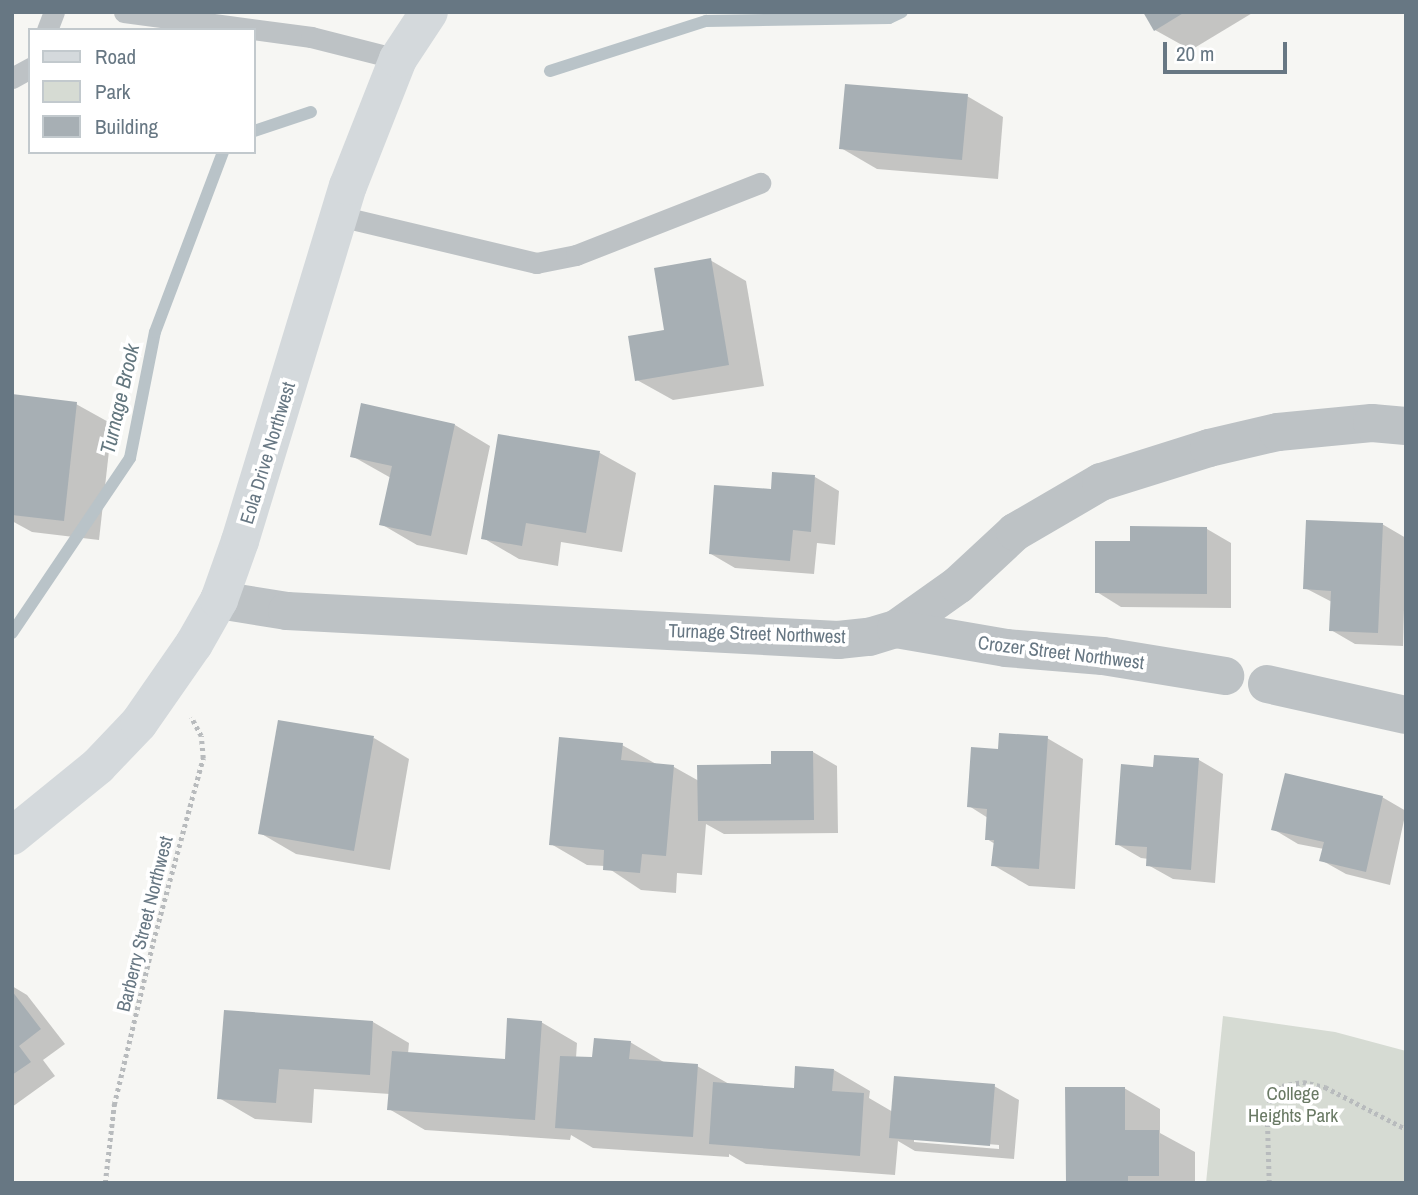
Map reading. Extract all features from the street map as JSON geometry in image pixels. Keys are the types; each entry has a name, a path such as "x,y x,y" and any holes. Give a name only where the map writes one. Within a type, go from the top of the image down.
{"main road":[{"name":"Eola Drive Northwest","path":"12,836 98,766 139,723 171,680 219,600 245,527 339,216 398,59 429,12"}],"street":[{"name":"Turnage Street Northwest","path":"219,600 287,611 838,640 869,638 896,629 958,585 1015,531 1101,482 1209,448 1278,432 1372,423 1406,426"},
{"name":"Crozer Street Northwest","path":"896,629 1006,648 1103,656 1225,676"},
{"path":"1266,684 1406,715"}],"lane":[{"path":"124,12 244,28"},
{"path":"256,30 311,37 398,59"},
{"path":"12,78 28,69"},
{"path":"339,216 536,263 576,255 760,183"}],"path":[{"name":"Barberry Street Northwest","path":"105,1183 114,1105 204,749 201,736 171,680"},
{"path":"1269,1183 1270,1100 1282,1086 1303,1082 1325,1087 1406,1129"}],"green space":[{"name":"College Heights Park","path":"1223,1016 1335,1032 1406,1051 1406,1183 1206,1183"}],"building":[{"path":"1143,12 1185,12 1154,31"},
{"path":"845,84 968,94 962,160 839,149"},
{"path":"711,258 729,365 635,381 628,336 664,330 654,268"},
{"path":"12,394 77,402 64,521 12,515"},
{"path":"361,403 455,424 431,536 379,525 392,466 350,457"},
{"path":"498,434 600,451 586,533 526,523 522,546 481,539"},
{"path":"772,472 815,475 811,532 793,530 790,561 709,554 714,485 771,489"},
{"path":"1306,520 1383,523 1378,633 1329,631 1331,591 1303,589"},
{"path":"1130,526 1207,527 1207,594 1095,593 1095,541 1130,541"},
{"path":"278,720 374,736 354,851 258,834"},
{"path":"999,733 1048,736 1039,869 991,866 994,840 985,840 987,809 967,807 971,747 998,749"},
{"path":"559,737 623,743 621,760 674,765 666,856 642,854 640,873 603,870 604,850 549,845"},
{"path":"771,751 813,751 814,820 698,821 697,765 771,764"},
{"path":"1154,755 1199,758 1191,870 1146,866 1147,847 1115,845 1121,764 1153,767"},
{"path":"1285,773 1383,796 1366,872 1319,861 1324,842 1271,830"},
{"path":"12,991 41,1029 19,1046 31,1062 12,1075"},
{"path":"224,1010 373,1021 370,1075 279,1069 276,1103 217,1099"},
{"path":"507,1018 542,1021 535,1120 387,1110 392,1051 505,1059"},
{"path":"594,1038 631,1041 629,1059 698,1064 693,1137 555,1128 560,1056 592,1057"},
{"path":"795,1066 834,1069 832,1091 864,1093 860,1156 709,1144 713,1082 794,1088"},
{"path":"894,1076 995,1084 990,1146 889,1138"},
{"path":"1065,1087 1125,1087 1125,1130 1159,1130 1159,1176 1128,1176 1128,1183 1066,1183"}],"waterway":[{"name":"Turnage Brook","path":"550,71 706,21 889,18 902,12"},
{"name":"Turnage Brook","path":"256,130 311,112"},
{"name":"Turnage Brook","path":"12,633 130,458 155,332 222,154"}]}
